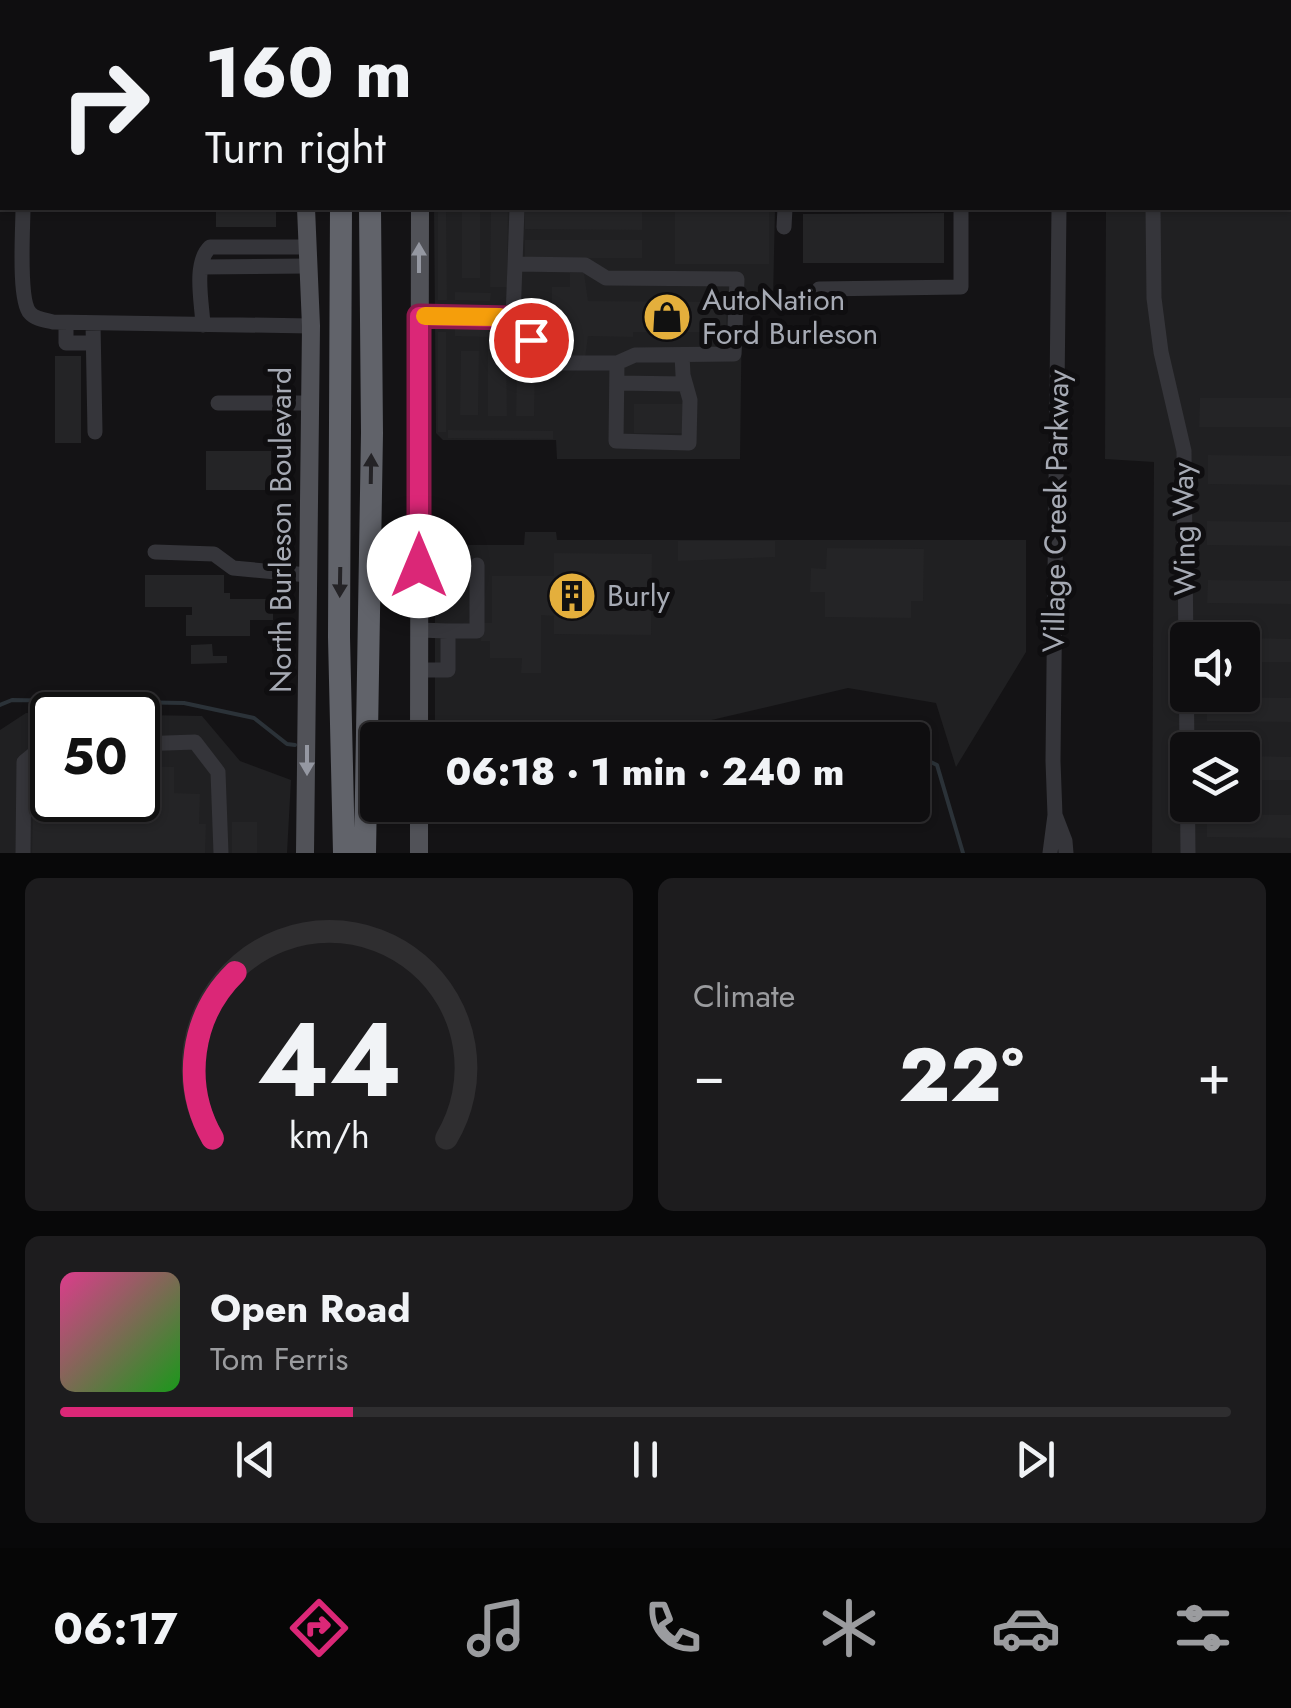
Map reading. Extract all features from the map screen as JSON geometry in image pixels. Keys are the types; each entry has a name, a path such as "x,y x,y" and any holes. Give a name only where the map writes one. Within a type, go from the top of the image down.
{"highway":[{"path":"332,210 340,275"},
{"path":"341,210 339,637 344,853"},
{"path":"365,853 372,432 370,210"},
{"path":"368,636 378,712 378,853"},
{"path":"328,853 330,650 339,637"}],"main road":[{"name":"North Burleson Boulevard","path":"305,853 310,403 306,210"},
{"path":"419,722 420,210"},
{"path":"419,822 419,853"}],"street":[{"path":"23,210 27,309 33,316 93,323 310,326"},
{"path":"515,264 585,265 606,278 737,279 734,354 634,355 617,363 548,362 514,318 515,264 517,210"},
{"path":"784,227 786,210"},
{"path":"820,289 961,286 961,210"},
{"name":"Village Creek Parkway","path":"1051,849 1055,815 1052,761 1059,210"},
{"name":"Wing Way","path":"1153,210 1154,298 1161,352 1184,451 1188,853"},
{"path":"203,324 201,267 203,254 210,247 308,247"},
{"path":"201,267 308,266"},
{"path":"419,316 514,318"},
{"path":"66,322 66,342 94,343"},
{"path":"93,323 95,432"},
{"path":"617,363 616,441 689,443 690,400 684,384 682,355"},
{"path":"618,383 684,384"},
{"path":"218,404 310,403"},
{"path":"156,552 214,554 234,568 308,575"},
{"path":"419,630 477,632 477,565"},
{"path":"419,670 448,670 448,631"},
{"path":"160,743 196,742 218,772 221,853"},
{"path":"22,853 24,762 30,757"},
{"name":"Village Creek Parkway","path":"1055,815 1066,853"}],"shaded area":[{"path":"434,210 775,210 773,301 742,303 740,459 557,459 556,440 443,440 436,433"},
{"path":"1106,210 1291,210 1291,853 1152,853 1154,462 1105,459"},
{"path":"525,532 556,532 557,540 1026,540 1026,652 956,767 936,703 848,688 703,722 435,722 435,545 524,545"},
{"path":"26,713 30,713 30,822 160,822 160,715 202,716 240,761 291,780 287,853 0,853 0,730"}],"building":[{"path":"216,210 276,210 276,227 216,227"},
{"path":"438,210 446,210 447,300 438,300"},
{"path":"462,210 480,210 480,278 462,278"},
{"path":"491,210 508,210 507,287 490,287"},
{"path":"675,210 769,210 769,264 675,264"},
{"path":"525,211 642,212 642,230 525,229"},
{"path":"944,213 944,263 803,263 803,214"},
{"path":"525,240 642,240 642,258 525,258"},
{"path":"570,273 584,273 588,301 726,302 726,332 588,336 585,359 569,359 569,351 552,351 552,287 570,287"},
{"path":"455,292 491,293 490,301 455,300"},
{"path":"455,328 490,329 489,337 455,336"},
{"path":"438,332 446,332 446,432 438,432"},
{"path":"488,342 506,342 507,416 488,416"},
{"path":"461,351 479,351 478,415 460,415"},
{"path":"55,356 81,356 81,443 55,443"},
{"path":"517,368 535,369 534,416 516,416"},
{"path":"1200,398 1291,398 1291,427 1199,427"},
{"path":"634,404 684,404 684,433 634,433"},
{"path":"448,430 553,431 553,439 448,438"},
{"path":"206,451 271,451 271,490 206,490"},
{"path":"1208,455 1291,456 1291,485 1208,484"},
{"path":"1207,521 1291,522 1291,546 1207,545"},
{"path":"678,541 775,541 775,557 678,561"},
{"path":"827,548 924,549 923,601 911,601 911,618 825,617 825,592 810,592 811,568 826,569"},
{"name":"Burly","path":"554,553 652,554 651,635 554,634 554,616 541,615 541,673 521,673 522,658 490,658 490,641 481,641 482,623 492,623 492,576 554,576"},
{"path":"145,575 224,575 224,593 230,593 230,599 273,599 273,620 250,620 250,636 186,636 186,615 192,615 192,607 145,607"},
{"path":"1208,580 1291,581 1291,604 1207,603"},
{"path":"1260,638 1291,639 1291,662 1260,662"},
{"path":"212,644 213,656 227,656 227,663 191,664 191,645"},
{"path":"1260,698 1291,698 1291,722 1207,721 1207,712 1260,712"},
{"path":"1260,756 1291,757 1291,780 1260,780"},
{"path":"160,767 174,767 174,793 200,794 199,824 206,824 205,853 32,853 33,822 160,822"},
{"path":"1260,815 1291,815 1291,838 1207,837 1207,822 1260,822"},
{"path":"232,822 257,822 257,853 232,853"}],"waterway":[{"path":"0,705 12,700 184,703 254,718 287,744 295,745"},
{"path":"930,762 937,765 963,853"}],"slow traffic":[{"path":"425,316 500,317"}],"place":[{"name":"AutoNation Ford Burleson","path":"667,317"},
{"name":"Burly","path":"572,596"}],"route":[{"path":"419,566 419,316 514,318 531,340"}]}
